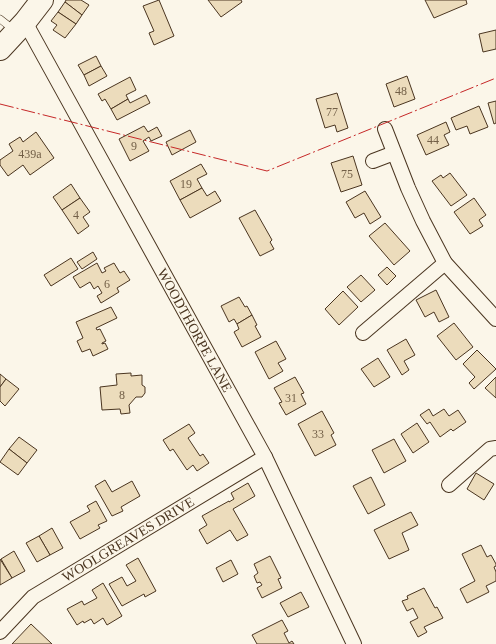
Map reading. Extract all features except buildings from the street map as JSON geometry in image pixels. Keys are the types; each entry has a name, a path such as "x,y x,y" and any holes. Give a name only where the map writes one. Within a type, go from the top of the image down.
{"main road":[{"path":"0,48 14,24 42,0"}],"street":[{"name":"WOODTHORPE LANE","path":"14,24 265,457 354,644"},
{"path":"385,129 423,221 445,263 496,319"},
{"path":"373,161 394,153"},
{"path":"363,333 445,263"},
{"path":"449,485 490,449 496,448"},
{"name":"WOOLGREAVES DRIVE","path":"0,632 33,597 265,457"}],"power":[{"path":"0,104 267,171 496,78"}]}
